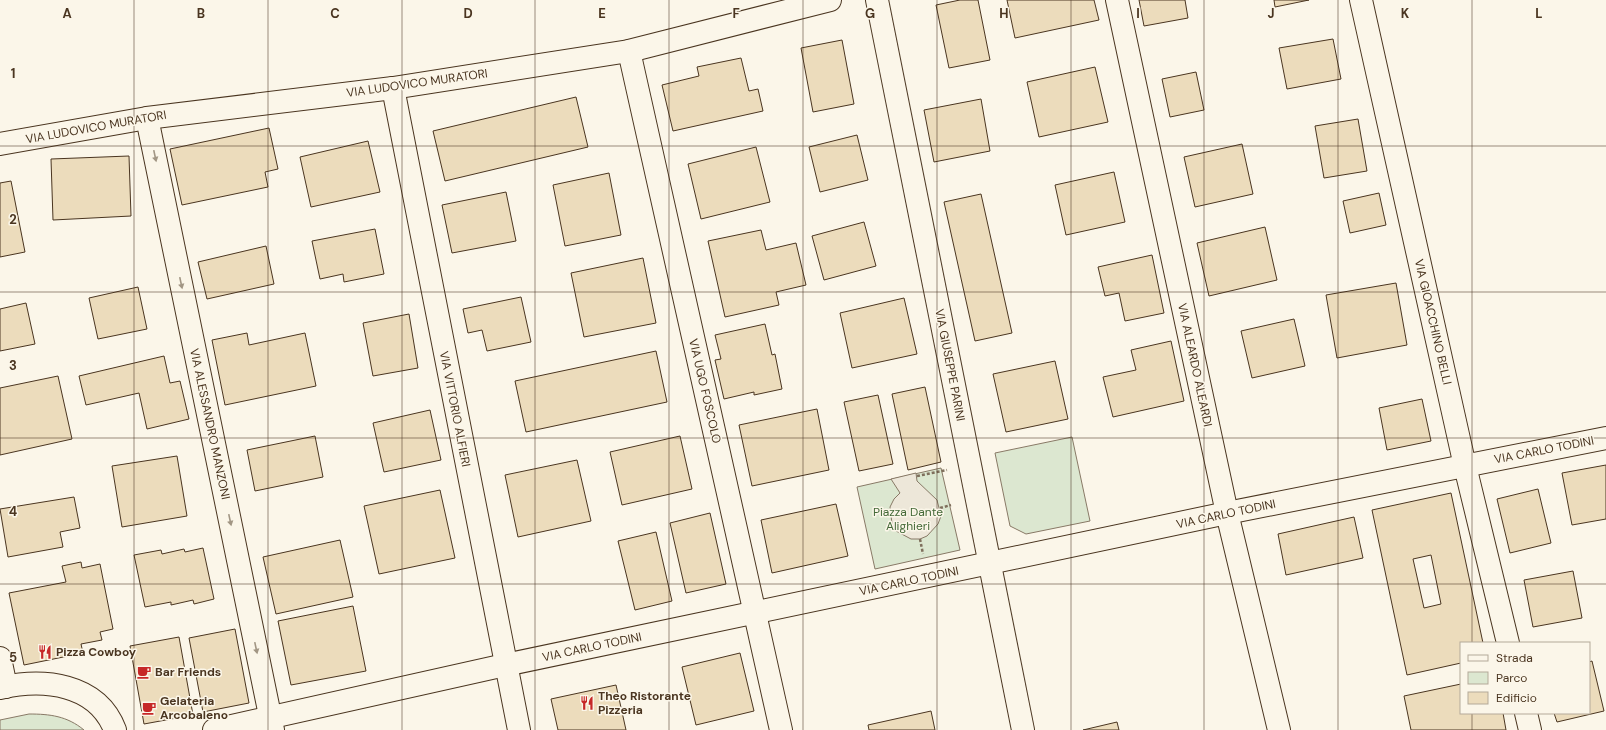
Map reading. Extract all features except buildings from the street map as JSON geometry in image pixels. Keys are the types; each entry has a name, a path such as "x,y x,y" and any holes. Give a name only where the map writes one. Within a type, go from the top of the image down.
{"street":[{"name":"VIA LUDOVICO MURATORI","path":"0,144 148,118 393,88 629,51 830,0"},
{"name":"VIA GIUSEPPE PARINI","path":"877,0 1023,730"},
{"name":"VIA ALEARDO ALEARDI","path":"1116,0 1227,514 1279,730"},
{"name":"VIA GIOACCHINO BELLI","path":"1361,0 1465,466 1508,642"},
{"name":"VIA UGO FOSCOLO","path":"629,51 781,730"},
{"name":"VIA VITTORIO ALFIERI","path":"393,88 505,665 519,730"},
{"name":"VIA ALESSANDRO MANZONI","path":"148,118 272,724"},
{"name":"VIA CARLO TODINI","path":"214,730 272,724 505,665 1227,514 1606,438"},
{"path":"0,658 3,687 34,683 49,684 80,692 102,708 109,717 115,730"},
{"path":"1526,714 1530,730"}],"path":[{"path":"916,476 970,466"},
{"path":"940,508 951,505"},
{"path":"920,539 924,556"}],"green space":[{"path":"1072,437 1090,521 1026,534 1010,526 995,453"},
{"name":"Piazza Dante Alighieri","path":"941,468 960,550 875,569 857,487"},
{"path":"29,714 65,719 78,725 84,730 0,730 0,720"}],"shaded area":[{"path":"916,473 917,481 937,500 941,516 938,524 927,536 920,539 911,539 896,531 892,524 890,507 894,499 900,493 891,479"}],"place":[{"name":"Pizza Cowboy","path":"45,652"},
{"name":"Bar Friends","path":"144,672"},
{"name":"Theo Ristorante Pizzeria","path":"587,703"},
{"name":"Gelateria Arcobaleno","path":"149,708"}]}
